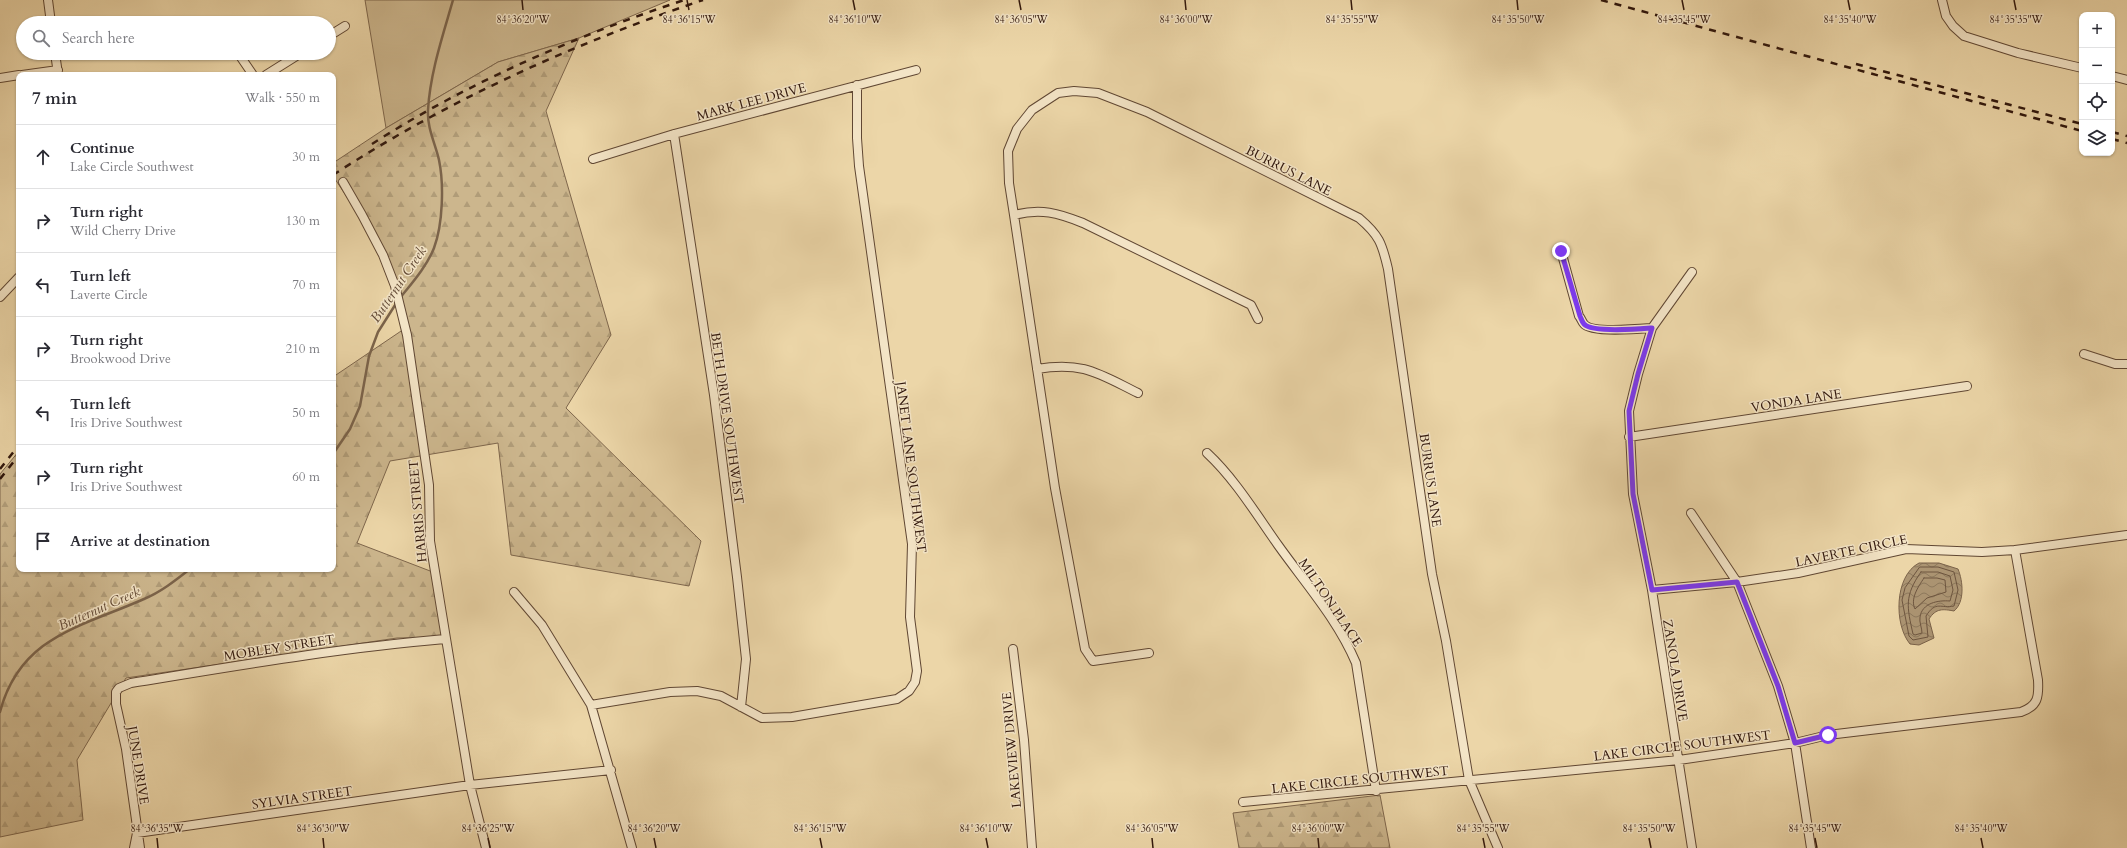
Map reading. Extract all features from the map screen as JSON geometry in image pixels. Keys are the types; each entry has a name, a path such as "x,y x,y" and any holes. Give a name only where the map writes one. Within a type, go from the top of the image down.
{"street":[{"path":"48,0 50,16"},
{"path":"1942,0 1946,16 1952,26 1964,36 2018,53 2079,67"},
{"path":"336,32 345,26"},
{"path":"56,60 58,72"},
{"path":"243,60 251,72"},
{"path":"271,72 291,60"},
{"name":"MARK LEE DRIVE","path":"593,159 674,134 916,70"},
{"path":"0,78 16,76"},
{"path":"2115,77 2127,80"},
{"name":"JANET LANE SOUTHWEST","path":"591,705 670,692 697,691 721,696 762,718 792,717 897,699 909,691 915,682 917,671 910,617 912,544 859,166 857,138 858,85"},
{"name":"BURRUS LANE","path":"1149,653 1093,662 1085,650 1055,488 1009,183 1008,151 1017,129 1032,110 1058,93 1074,91 1098,93 1147,112 1358,218 1373,230 1382,247 1388,269 1432,574 1446,641 1469,780 1498,848"},
{"name":"BETH DRIVE SOUTHWEST","path":"674,134 714,396 737,577 746,659 741,707"},
{"name":"HARRIS STREET","path":"343,182 362,214 383,255 395,286 407,335 429,484 430,541 445,639 470,785 486,848"},
{"path":"1014,215 1041,211 1059,214 1083,223 1251,305 1258,319"},
{"path":"1561,251 1584,325 1605,329 1652,328"},
{"name":"ZANOLA DRIVE","path":"1692,272 1652,328 1640,366 1629,411 1629,437 1633,494 1652,590 1692,848"},
{"path":"0,297 16,280"},
{"path":"2084,354 2115,364 2127,364"},
{"path":"1037,369 1059,365 1086,368 1138,394"},
{"name":"VONDA LANE","path":"1629,437 1967,386"},
{"name":"MILTON PLACE","path":"1207,453 1240,493 1332,620 1350,648 1356,663 1376,791"},
{"path":"1691,513 1737,582 1778,686 1795,743 1811,848"},
{"name":"LAVERTE CIRCLE","path":"1652,590 1737,582 1798,573 1906,549 1982,552 2015,550 2127,535"},
{"name":"LAKE CIRCLE SOUTHWEST","path":"1243,802 1376,791 1469,780 1679,760 1795,743 1828,735 2021,712 2035,705 2039,696 2038,680 2015,550"},
{"path":"514,592 542,625 591,705 611,770 632,848"},
{"name":"MOBLEY STREET","path":"119,688 131,684 314,653 370,645 445,639"},
{"name":"LAKEVIEW DRIVE","path":"1013,649 1024,740 1032,848"},
{"name":"JUNE DRIVE","path":"119,688 116,692 116,704 126,748 140,848"},
{"name":"SYLVIA STREET","path":"137,833 470,785 611,770"},
{"path":"134,848 137,833"}],"green space":[{"path":"365,0 670,0 579,38 498,62 386,128"},
{"path":"579,38 546,111 611,335 566,408 701,541 689,586 511,555 498,443 390,461 357,543 438,574 448,637 397,638 126,678 77,760 83,820 0,837 0,474 16,455 16,572 336,572 336,375 407,327 369,230 336,180 336,161 386,128 498,62"},
{"path":"1380,795 1390,848 1239,848 1233,813"}],"water":[{"path":"1919,563 1939,563 1958,569 1962,591 1958,607 1954,611 1940,610 1932,615 1929,619 1934,638 1919,645 1910,644 1905,636 1901,625 1899,601 1905,578 1911,569"}],"waterway":[{"name":"Butternut Creek","path":"400,298 419,274 431,255 439,228 442,204 442,180 439,160 430,129 428,110 434,68 453,0"},
{"name":"Butternut Creek","path":"336,450 350,429 360,406 369,356 378,332 397,302"},
{"name":"Butternut Creek","path":"0,712 9,686 22,666 38,650 76,627 156,593 186,572"}],"railway":[{"path":"372,144 408,122 484,81 563,45 684,0"},
{"path":"336,173 421,122 512,76 607,35 703,0"},
{"path":"1601,0 2079,130"},
{"path":"1856,64 2079,123"},
{"path":"2115,133 2127,136"},
{"path":"2115,140 2127,143"},
{"path":"0,469 16,449"},
{"path":"0,479 16,459"}],"route":[{"path":"1561,251 1584,325 1605,329 1652,328 1646,344 1629,411 1629,437 1632,462 1633,494 1652,590 1737,582 1758,631 1778,686 1795,743 1828,735"}]}
